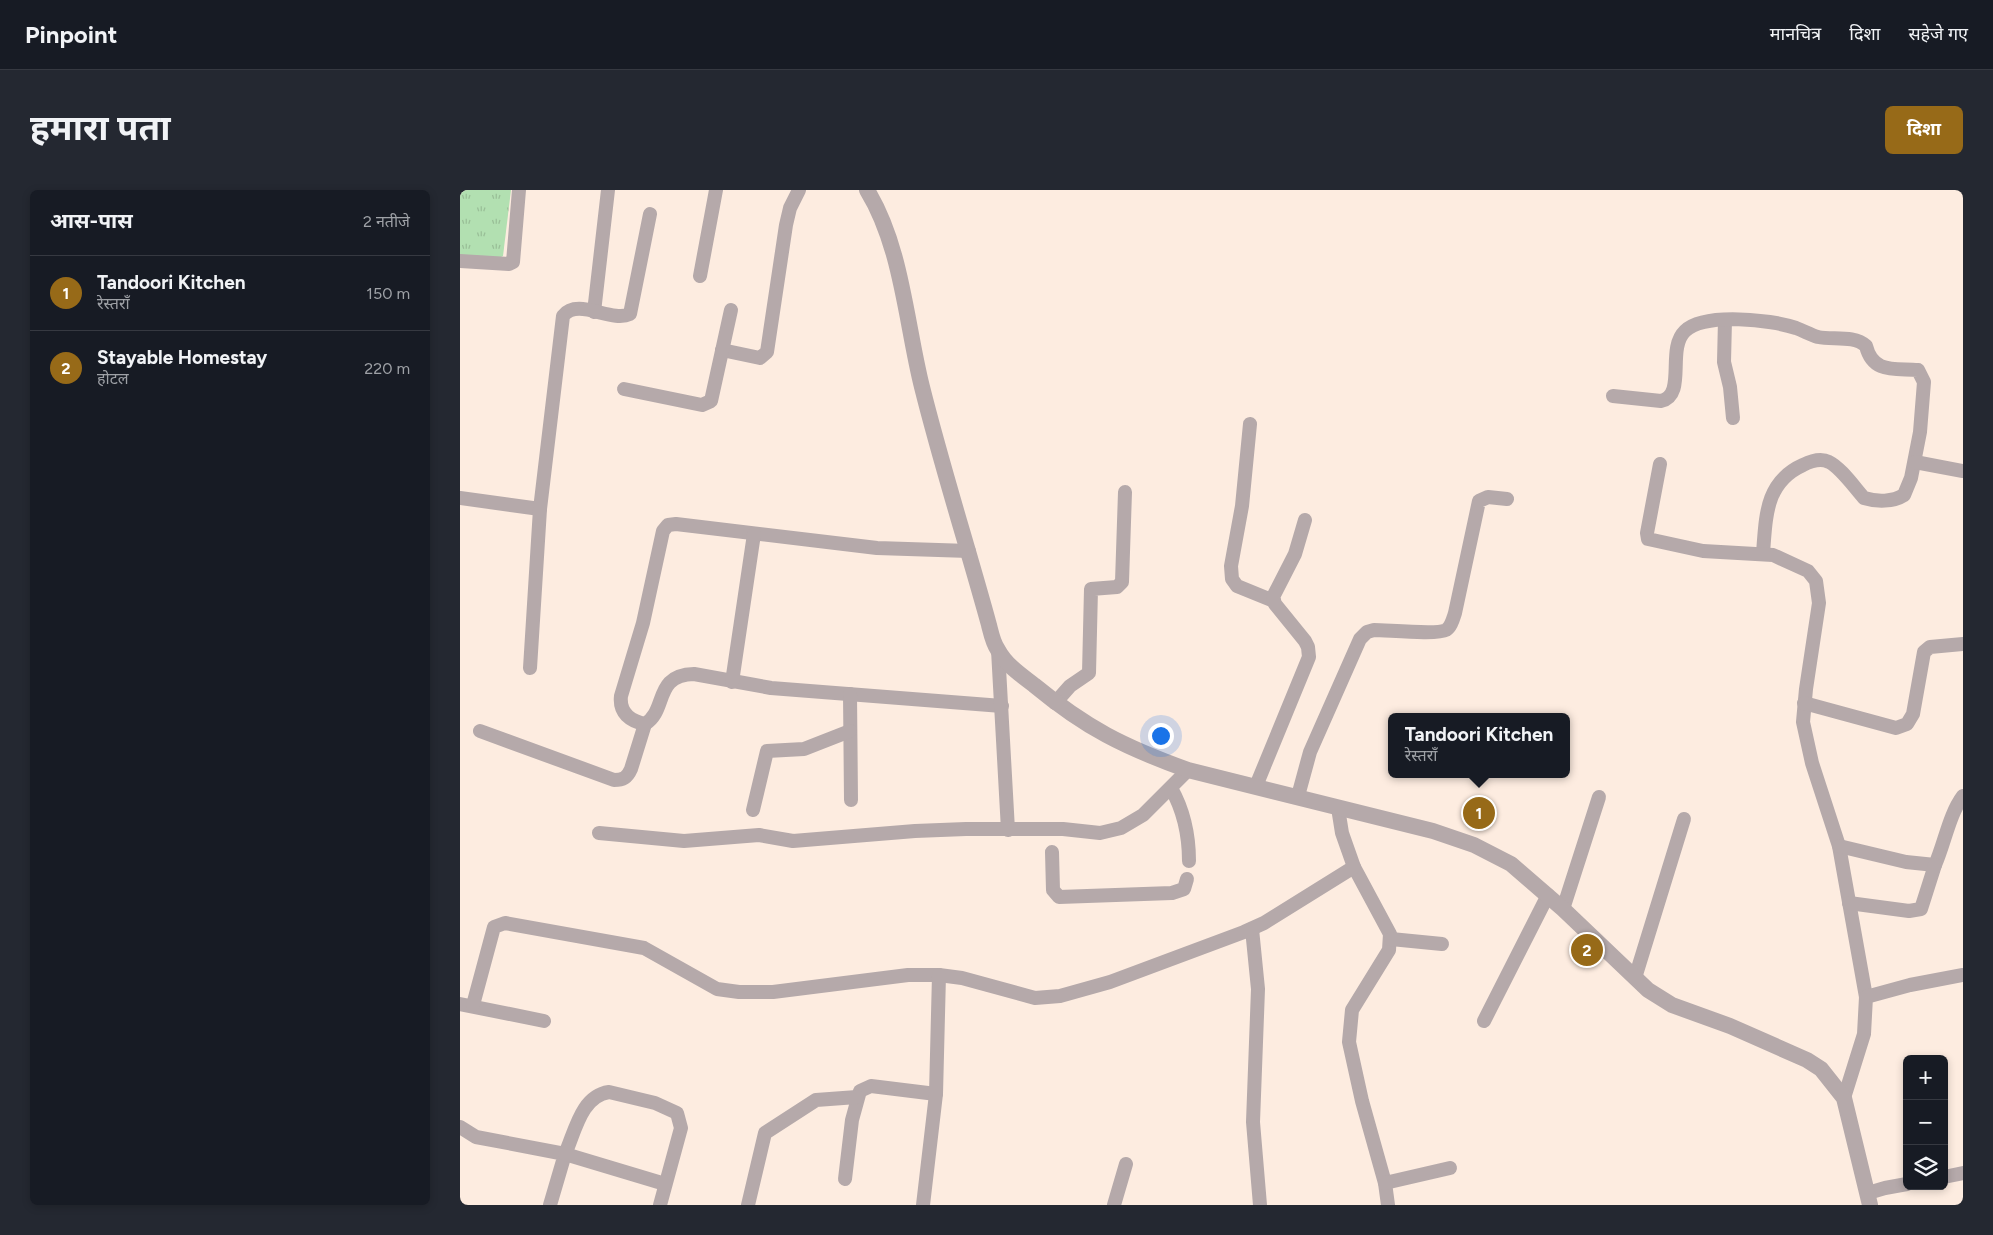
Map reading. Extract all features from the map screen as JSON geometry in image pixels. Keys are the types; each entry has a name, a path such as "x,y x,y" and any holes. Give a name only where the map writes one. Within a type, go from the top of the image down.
{"street":[{"path":"460,261 510,264 513,262 519,190"},
{"path":"594,312 608,190"},
{"path":"700,276 716,190"},
{"path":"722,350 760,358 767,352 786,226 790,208 799,190"},
{"path":"867,190 884,223 893,254 923,389 988,625 998,650 1007,662 1055,703 1110,739 1188,770 1298,796 1338,808 1387,818 1474,844 1511,864 1548,895 1648,990 1672,1005 1730,1026 1807,1060 1832,1080 1844,1098 1869,1199 1885,1188 1903,1185"},
{"path":"530,668 540,509 563,316 575,309 626,316 630,314 650,214"},
{"path":"624,390 707,404 713,397 731,310"},
{"path":"1725,320 1724,362 1730,387 1733,418"},
{"path":"1613,396 1661,401 1668,400 1674,392 1677,342 1686,330 1707,321 1759,321 1795,328 1817,336 1856,340 1866,346 1868,357 1874,364 1886,368 1918,370 1924,382 1915,462 1908,489 1898,499 1864,498 1831,463 1821,460 1795,468 1783,477 1771,497 1764,528 1763,553"},
{"path":"1250,424 1242,506 1231,574 1237,586 1274,601 1295,627 1308,647 1309,652 1256,786"},
{"path":"1915,462 1963,470"},
{"path":"1660,464 1647,533 1648,539 1704,551 1773,555 1808,571 1816,581 1819,603 1804,703 1804,722 1812,763 1839,846 1866,997 1864,1034 1844,1098"},
{"path":"1055,703 1070,686 1089,673 1091,589 1117,587 1122,582 1125,492"},
{"path":"1298,796 1314,744 1360,639 1367,632 1374,630 1431,632 1444,631 1448,628 1455,613 1479,501 1488,497 1507,499"},
{"path":"460,498 540,509"},
{"path":"1274,601 1275,592 1295,554 1305,520"},
{"path":"645,724 625,715 620,703 643,623 664,528 676,524 877,548 969,551"},
{"path":"732,682 754,534"},
{"path":"1804,703 1896,728 1907,724 1913,714 1924,652 1930,647 1963,644"},
{"path":"998,650 1008,830"},
{"path":"480,732 614,780 622,780 632,770 645,724 652,718 664,690 678,676 694,674 771,688 1002,706"},
{"path":"850,694 851,800"},
{"path":"753,810 767,752 804,749 850,731"},
{"path":"599,833 684,841 759,836 793,842 915,831 1064,829 1100,833 1121,828 1143,815 1188,770"},
{"path":"1171,788 1184,815 1189,846 1189,861"},
{"path":"1850,903 1909,911 1921,909 1952,816 1963,796"},
{"path":"1563,909 1598,797"},
{"path":"1338,808 1342,833 1354,868 1380,912 1391,939 1389,950 1352,1010 1349,1042 1362,1101 1385,1183 1388,1205"},
{"path":"1635,978 1684,819"},
{"path":"1839,846 1906,862 1935,865"},
{"path":"1052,852 1053,890 1059,897 1172,893 1184,890 1187,879"},
{"path":"544,1020 467,1005 494,928 505,923 644,948 718,989 739,992 773,992 908,975 939,975 962,978 1022,996 1047,998 1110,982 1252,928 1354,868"},
{"path":"1484,1022 1548,895"},
{"path":"1252,928 1258,989 1253,1122 1260,1205"},
{"path":"1391,939 1442,944"},
{"path":"923,1205 936,1094 939,975"},
{"path":"1866,997 1910,985 1963,975"},
{"path":"845,1179 857,1097 860,1091 871,1086 936,1094"},
{"path":"550,1205 565,1154 590,1100 602,1093 627,1095 674,1111 680,1118 681,1128 664,1184 660,1205"},
{"path":"748,1205 765,1133 816,1100 857,1097"},
{"path":"460,1127 476,1137 565,1154 664,1184"},
{"path":"1114,1205 1126,1164"},
{"path":"1385,1183 1450,1168"},
{"path":"1948,1176 1963,1172"}],"green space":[{"path":"460,190 511,190 503,256 497,259 460,257"}],"place":[{"name":"Tandoori Kitchen","path":"1479,813"},
{"name":"Stayable Homestay","path":"1587,950"}]}
